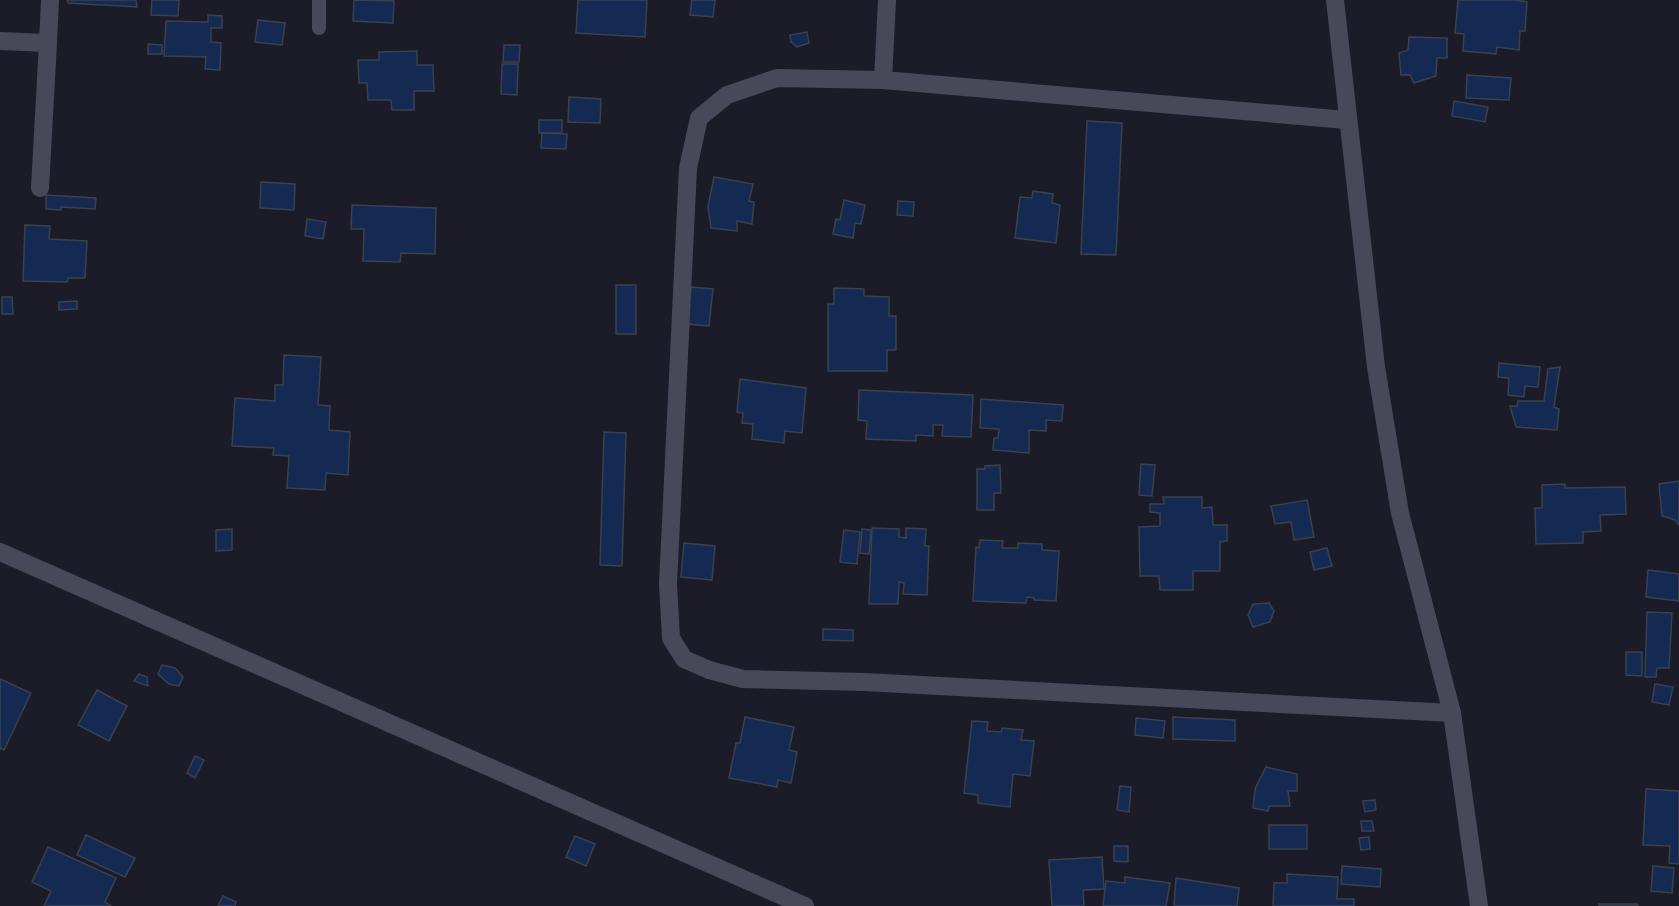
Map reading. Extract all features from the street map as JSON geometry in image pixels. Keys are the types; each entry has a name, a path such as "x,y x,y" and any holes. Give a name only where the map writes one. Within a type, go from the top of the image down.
{"street":[{"path":"40,188 50,0"},
{"path":"883,80 887,0"},
{"path":"1335,0 1376,367 1400,513 1452,713 1479,906"},
{"path":"0,41 48,43"},
{"path":"1347,120 883,80 777,78 727,95 699,118 688,168 668,584 671,638 684,659 709,670 743,679 864,682 1452,713"},
{"path":"0,552 805,906"}],"lane":[{"path":"319,0 319,28"}],"building":[{"path":"67,0 136,0 137,7 68,3"},
{"path":"152,0 179,0 178,16 151,15"},
{"path":"354,0 394,1 393,23 353,21"},
{"path":"578,0 647,0 645,37 576,33"},
{"path":"692,0 715,0 713,17 690,15"},
{"path":"1458,0 1527,2 1525,31 1520,31 1519,50 1497,47 1496,54 1463,51 1464,34 1455,33"},
{"path":"208,15 222,16 222,28 211,28 211,42 221,43 220,70 205,69 206,57 164,56 166,21 208,22"},
{"path":"258,20 285,23 282,45 255,42"},
{"path":"807,32 809,43 797,47 791,42 790,35"},
{"path":"1409,37 1447,38 1447,58 1437,58 1436,76 1414,83 1410,75 1401,75 1399,53 1408,50"},
{"path":"148,44 162,45 162,54 148,54"},
{"path":"504,45 520,45 519,62 503,62"},
{"path":"417,51 417,65 433,65 434,91 414,91 414,110 392,110 391,100 368,100 367,83 359,83 358,60 379,60 379,52"},
{"path":"502,64 518,64 517,95 501,94"},
{"path":"1467,75 1511,78 1509,100 1466,98"},
{"path":"569,97 601,99 600,123 568,122"},
{"path":"1454,101 1488,107 1485,122 1452,116"},
{"path":"539,120 562,120 562,133 539,133"},
{"path":"1087,121 1122,123 1116,255 1081,254"},
{"path":"542,133 567,134 566,149 541,148"},
{"path":"714,177 753,184 749,201 754,202 752,224 737,221 737,231 711,228 708,206"},
{"path":"261,182 295,184 294,210 260,208"},
{"path":"1033,191 1053,194 1052,203 1060,205 1056,243 1015,238 1020,197 1032,198"},
{"path":"46,195 96,198 95,209 61,207 61,210 46,209"},
{"path":"844,200 865,205 861,224 855,223 853,238 833,234 836,219 840,220"},
{"path":"898,201 914,202 913,216 897,215"},
{"path":"352,205 436,208 435,254 401,253 400,262 363,261 364,229 351,229"},
{"path":"307,219 326,222 323,239 305,236"},
{"path":"25,225 50,226 49,239 87,241 85,278 68,278 67,282 23,281"},
{"path":"616,285 636,285 636,334 616,334"},
{"path":"691,287 713,289 709,326 687,324"},
{"path":"834,288 864,289 864,296 889,297 889,316 896,316 896,350 887,350 887,371 828,371 828,304 834,304"},
{"path":"2,297 12,297 13,314 2,314"},
{"path":"77,301 77,309 59,310 59,302"},
{"path":"284,355 321,357 318,405 330,406 329,430 350,432 348,475 326,473 325,490 287,488 289,456 273,455 274,448 232,446 235,398 275,401 275,385 283,385"},
{"path":"1499,363 1540,367 1538,387 1525,386 1524,397 1508,395 1509,378 1498,377"},
{"path":"1560,367 1554,407 1559,409 1557,430 1516,427 1510,406 1517,406 1518,401 1544,401 1548,369"},
{"path":"740,379 806,388 802,433 785,431 784,443 752,439 753,424 742,423 743,413 737,412"},
{"path":"859,390 973,395 971,437 942,436 943,425 933,425 933,436 916,435 916,441 866,439 867,421 858,420"},
{"path":"981,399 1063,405 1062,421 1046,420 1046,431 1029,430 1029,453 993,450 994,438 998,438 999,429 980,428"},
{"path":"604,432 626,433 622,566 600,565"},
{"path":"1141,464 1155,465 1152,496 1139,495"},
{"path":"1000,465 1001,493 994,493 994,510 977,510 977,469"},
{"path":"1679,481 1679,525 1675,520 1662,516 1659,484"},
{"path":"1565,484 1565,488 1625,487 1626,514 1600,515 1601,531 1583,532 1583,543 1536,544 1535,508 1542,508 1542,485"},
{"path":"1163,497 1202,497 1202,508 1212,507 1213,525 1227,525 1227,541 1220,542 1220,571 1193,571 1193,590 1160,590 1159,576 1140,576 1139,527 1160,526 1160,513 1150,512 1150,504 1164,504"},
{"path":"1307,500 1314,537 1294,540 1291,522 1275,524 1271,506"},
{"path":"872,528 899,529 899,537 906,538 906,528 926,529 925,546 929,546 927,595 903,594 904,583 899,582 898,604 869,604"},
{"path":"232,529 232,550 216,551 216,530"},
{"path":"862,529 871,530 869,554 860,553"},
{"path":"844,530 860,532 857,564 840,562"},
{"path":"980,540 1003,541 1002,548 1018,548 1018,543 1042,544 1042,550 1059,551 1056,601 1034,600 1034,598 1027,597 1026,603 973,601 976,547 979,548"},
{"path":"684,543 715,546 712,580 681,577"},
{"path":"1327,548 1332,566 1314,570 1310,552"},
{"path":"1648,570 1679,574 1679,601 1646,597"},
{"path":"1269,603 1274,611 1270,622 1253,627 1248,615 1253,604"},
{"path":"1647,612 1672,613 1669,668 1657,668 1656,677 1645,677"},
{"path":"823,629 853,630 853,641 823,640"},
{"path":"1626,652 1642,652 1642,676 1626,675"},
{"path":"162,665 175,668 183,677 179,686 169,684 158,674"},
{"path":"139,674 147,677 148,686 134,681"},
{"path":"0,679 31,693 4,750 1,748 0,750"},
{"path":"1655,684 1673,687 1669,705 1652,702"},
{"path":"97,690 127,706 109,741 78,725"},
{"path":"745,717 794,727 789,750 797,752 791,783 778,780 777,787 729,778 736,743 740,743"},
{"path":"1173,717 1235,720 1235,741 1173,739"},
{"path":"1136,718 1165,721 1163,738 1135,735"},
{"path":"972,721 988,722 987,731 1001,732 1002,728 1023,730 1021,740 1034,741 1030,776 1013,774 1010,807 978,803 978,795 964,793"},
{"path":"195,756 204,760 195,778 187,773"},
{"path":"1266,767 1297,774 1297,791 1288,791 1290,806 1269,806 1268,811 1253,808 1255,789"},
{"path":"1120,786 1131,787 1129,812 1117,810"},
{"path":"1646,789 1679,791 1679,864 1669,863 1670,846 1643,845"},
{"path":"1375,800 1376,810 1365,812 1363,801"},
{"path":"1361,821 1372,821 1374,831 1362,831"},
{"path":"1269,825 1307,825 1307,849 1269,849"},
{"path":"86,835 135,858 125,877 77,855"},
{"path":"575,836 595,844 586,866 566,857"},
{"path":"1369,837 1370,849 1361,850 1359,838"},
{"path":"1114,846 1128,846 1128,862 1114,861"},
{"path":"48,847 116,878 105,902 111,906 44,906 51,891 32,882"},
{"path":"1102,857 1104,889 1083,890 1084,906 1052,906 1049,860"},
{"path":"1342,866 1381,869 1380,887 1341,884"},
{"path":"1653,866 1674,868 1672,893 1651,891"},
{"path":"1287,874 1338,877 1337,899 1354,899 1354,906 1273,906 1274,883 1287,883"},
{"path":"1125,877 1170,883 1166,906 1103,906 1106,881 1125,883"},
{"path":"1176,878 1239,888 1237,906 1174,906"},
{"path":"223,896 236,902 235,906 218,906"},
{"path":"1599,904 1637,904 1638,906 1599,906"}]}
